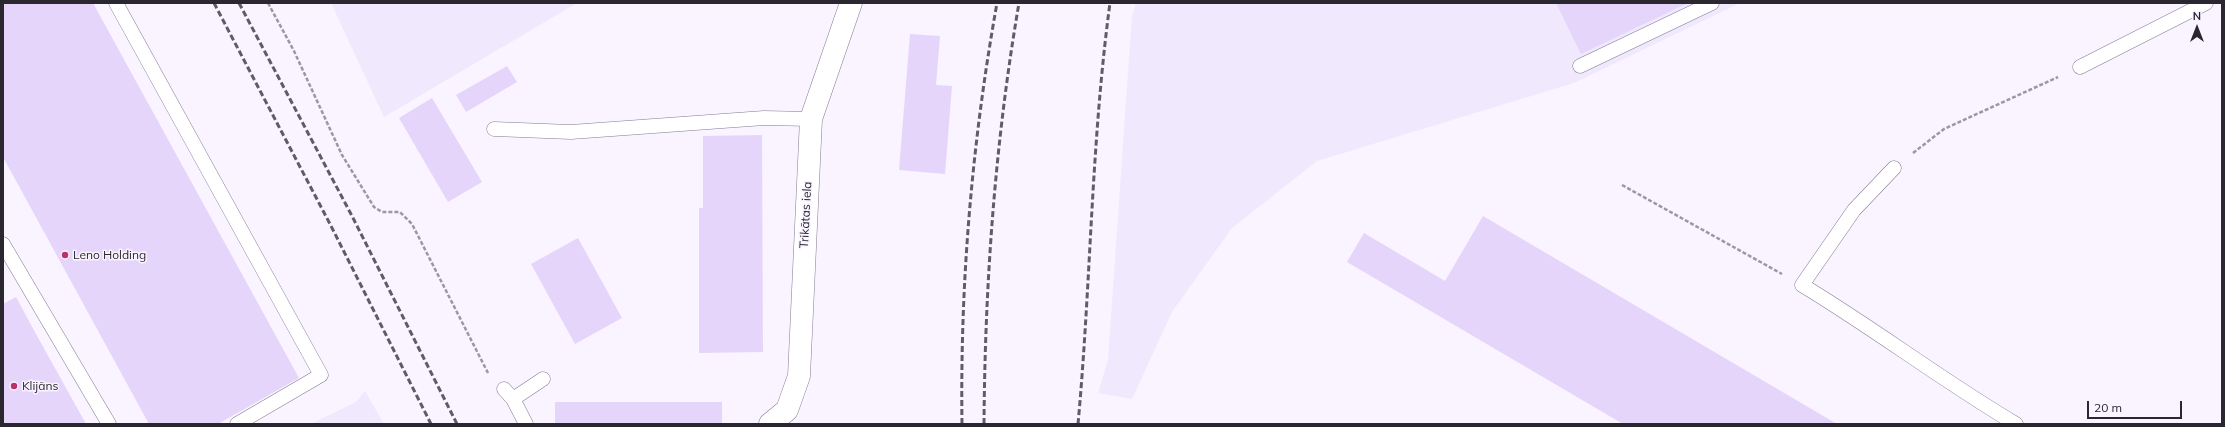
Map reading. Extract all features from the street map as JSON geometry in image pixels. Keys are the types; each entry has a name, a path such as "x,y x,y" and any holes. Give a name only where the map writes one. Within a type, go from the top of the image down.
{"street":[{"name":"Trikātas iela","path":"770,424 787,410 799,376 811,119 851,3"}],"lane":[{"path":"116,3 321,375 237,424"},
{"path":"1580,66 1712,3"},
{"path":"2080,67 2206,3"},
{"path":"494,129 572,132 764,118 811,119"},
{"path":"1894,168 1854,210 1802,285 1846,312 1906,355 2016,424"},
{"path":"3,244 109,424"},
{"path":"526,424 508,394 543,379"}],"path":[{"path":"268,3 294,51 342,155 374,207 382,212 400,212 412,224 486,369 496,384 508,394"},
{"path":"1894,168 1944,129 2080,67"},
{"path":"1622,185 1802,285"}],"shaded area":[{"path":"331,3 577,3 384,117"},
{"path":"1136,3 1740,3 1574,83 1317,161 1232,228 1172,312 1132,399 1098,393 1108,360 1132,15"},
{"path":"365,391 384,424 311,424 356,402"}],"building":[{"path":"3,3 93,3 299,378 218,424 149,424 3,157"},
{"path":"1556,3 1688,3 1581,54"},
{"path":"910,34 940,36 936,85 952,86 945,174 899,170"},
{"path":"507,66 517,82 466,112 456,95"},
{"path":"432,98 482,182 448,202 399,118"},
{"path":"762,135 763,352 699,353 699,208 703,208 703,136"},
{"path":"1483,216 1837,424 1623,424 1347,262 1364,233 1445,281"},
{"path":"578,238 622,318 575,344 531,264"},
{"path":"16,297 86,424 3,424 3,304"},
{"path":"555,402 722,402 722,424 555,424"}],"railway":[{"path":"214,3 330,224 431,424"},
{"path":"239,3 352,216 457,424"},
{"path":"962,424 963,318 969,213 974,160 988,55 997,3"},
{"path":"984,424 989,265 993,213 1004,108 1019,3"},
{"path":"1078,424 1099,108 1110,3"}],"place":[{"name":"Leno Holding","path":"65,255"},
{"name":"Klijāns","path":"14,386"}]}
